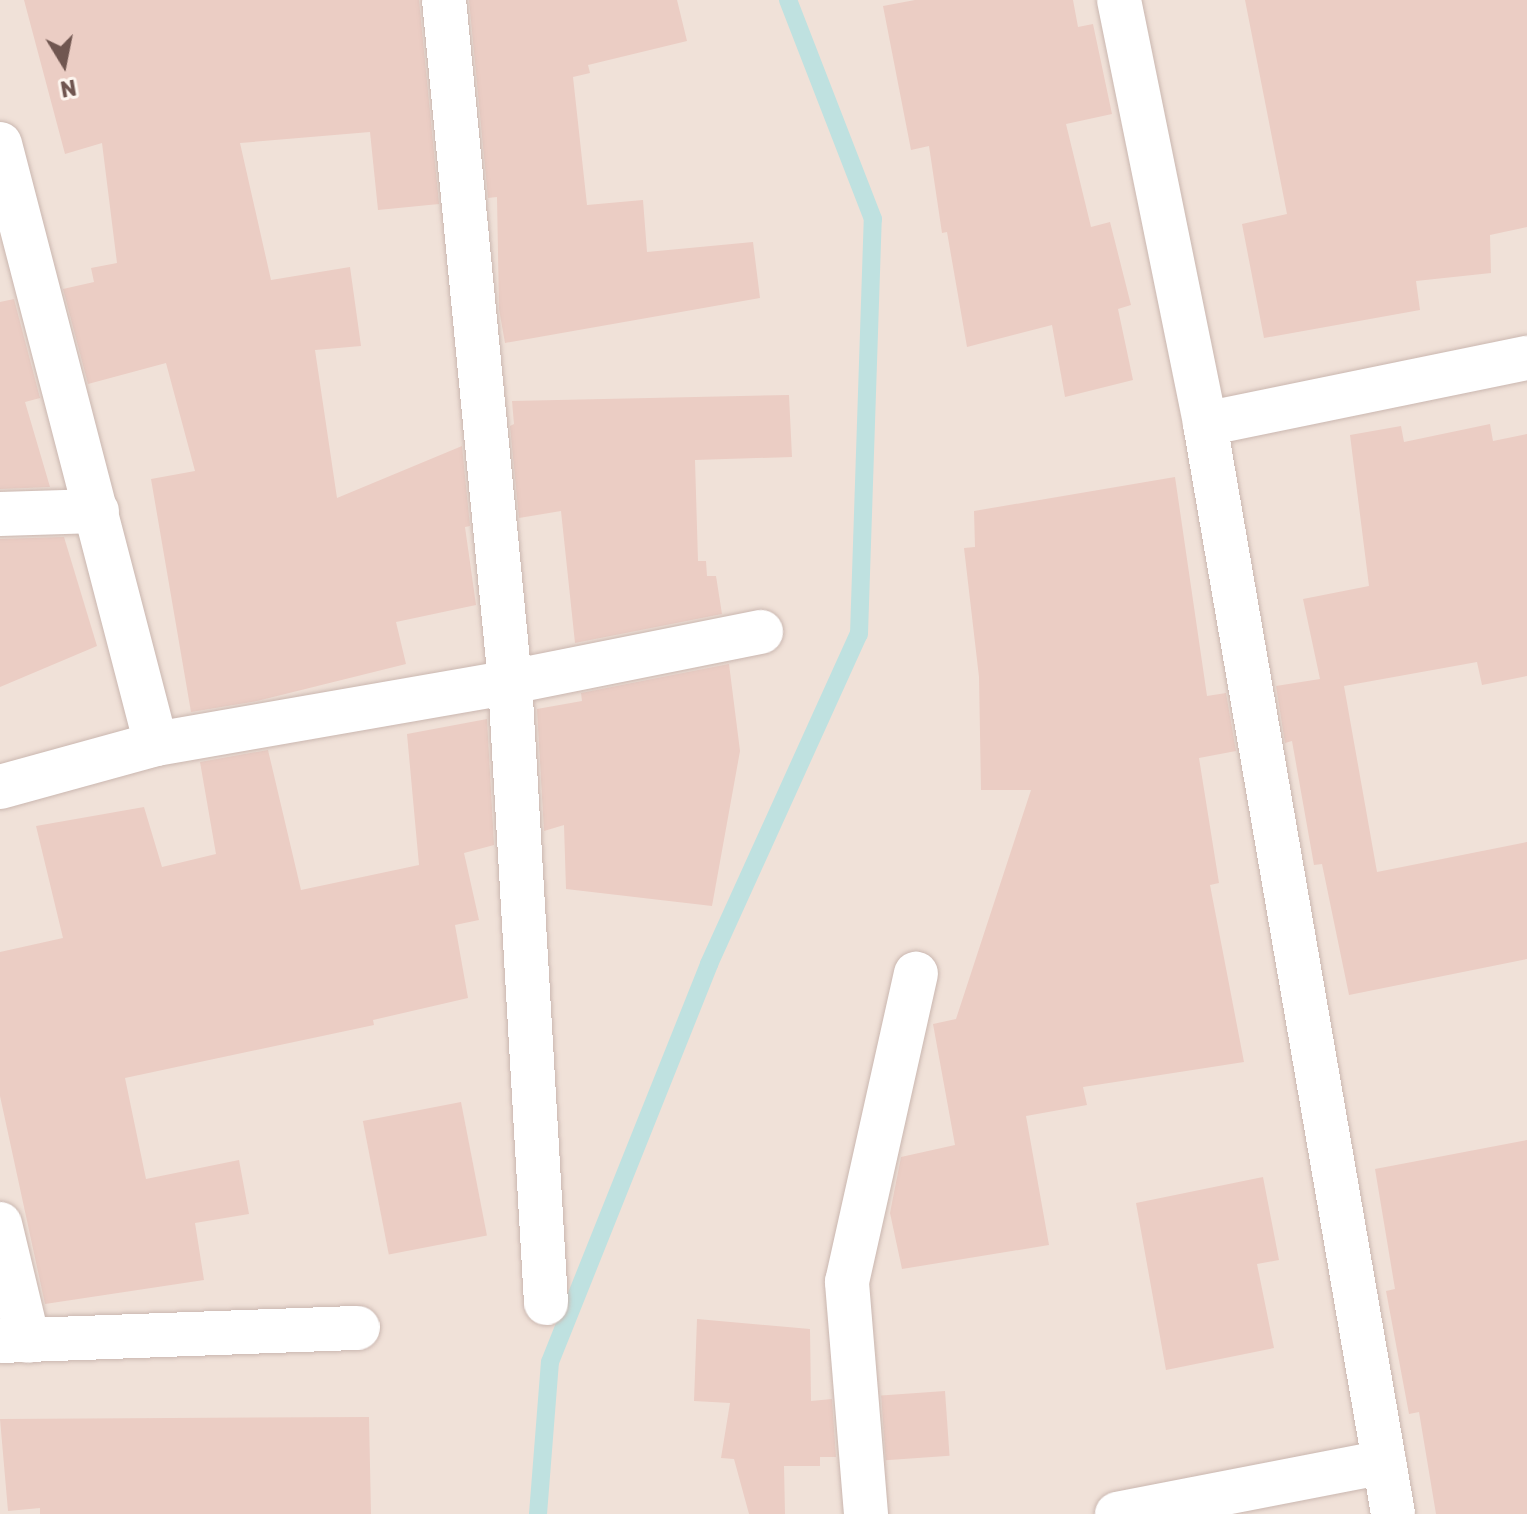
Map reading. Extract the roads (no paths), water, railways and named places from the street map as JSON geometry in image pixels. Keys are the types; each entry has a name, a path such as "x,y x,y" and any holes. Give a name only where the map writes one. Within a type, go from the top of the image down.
{"street":[{"path":"444,0 510,682 546,1303"},
{"path":"1119,0 1205,424 1393,1514"},
{"path":"0,144 156,744"},
{"path":"1205,424 1527,358"},
{"path":"0,514 97,511"},
{"path":"0,787 156,744 510,682 761,632"},
{"path":"866,1514 847,1282 916,974"},
{"path":"0,1224 14,1341 358,1328"},
{"path":"1117,1514 1384,1462"}],"waterway":[{"path":"538,1514 550,1362 709,964 859,634 873,219 788,0"}]}
